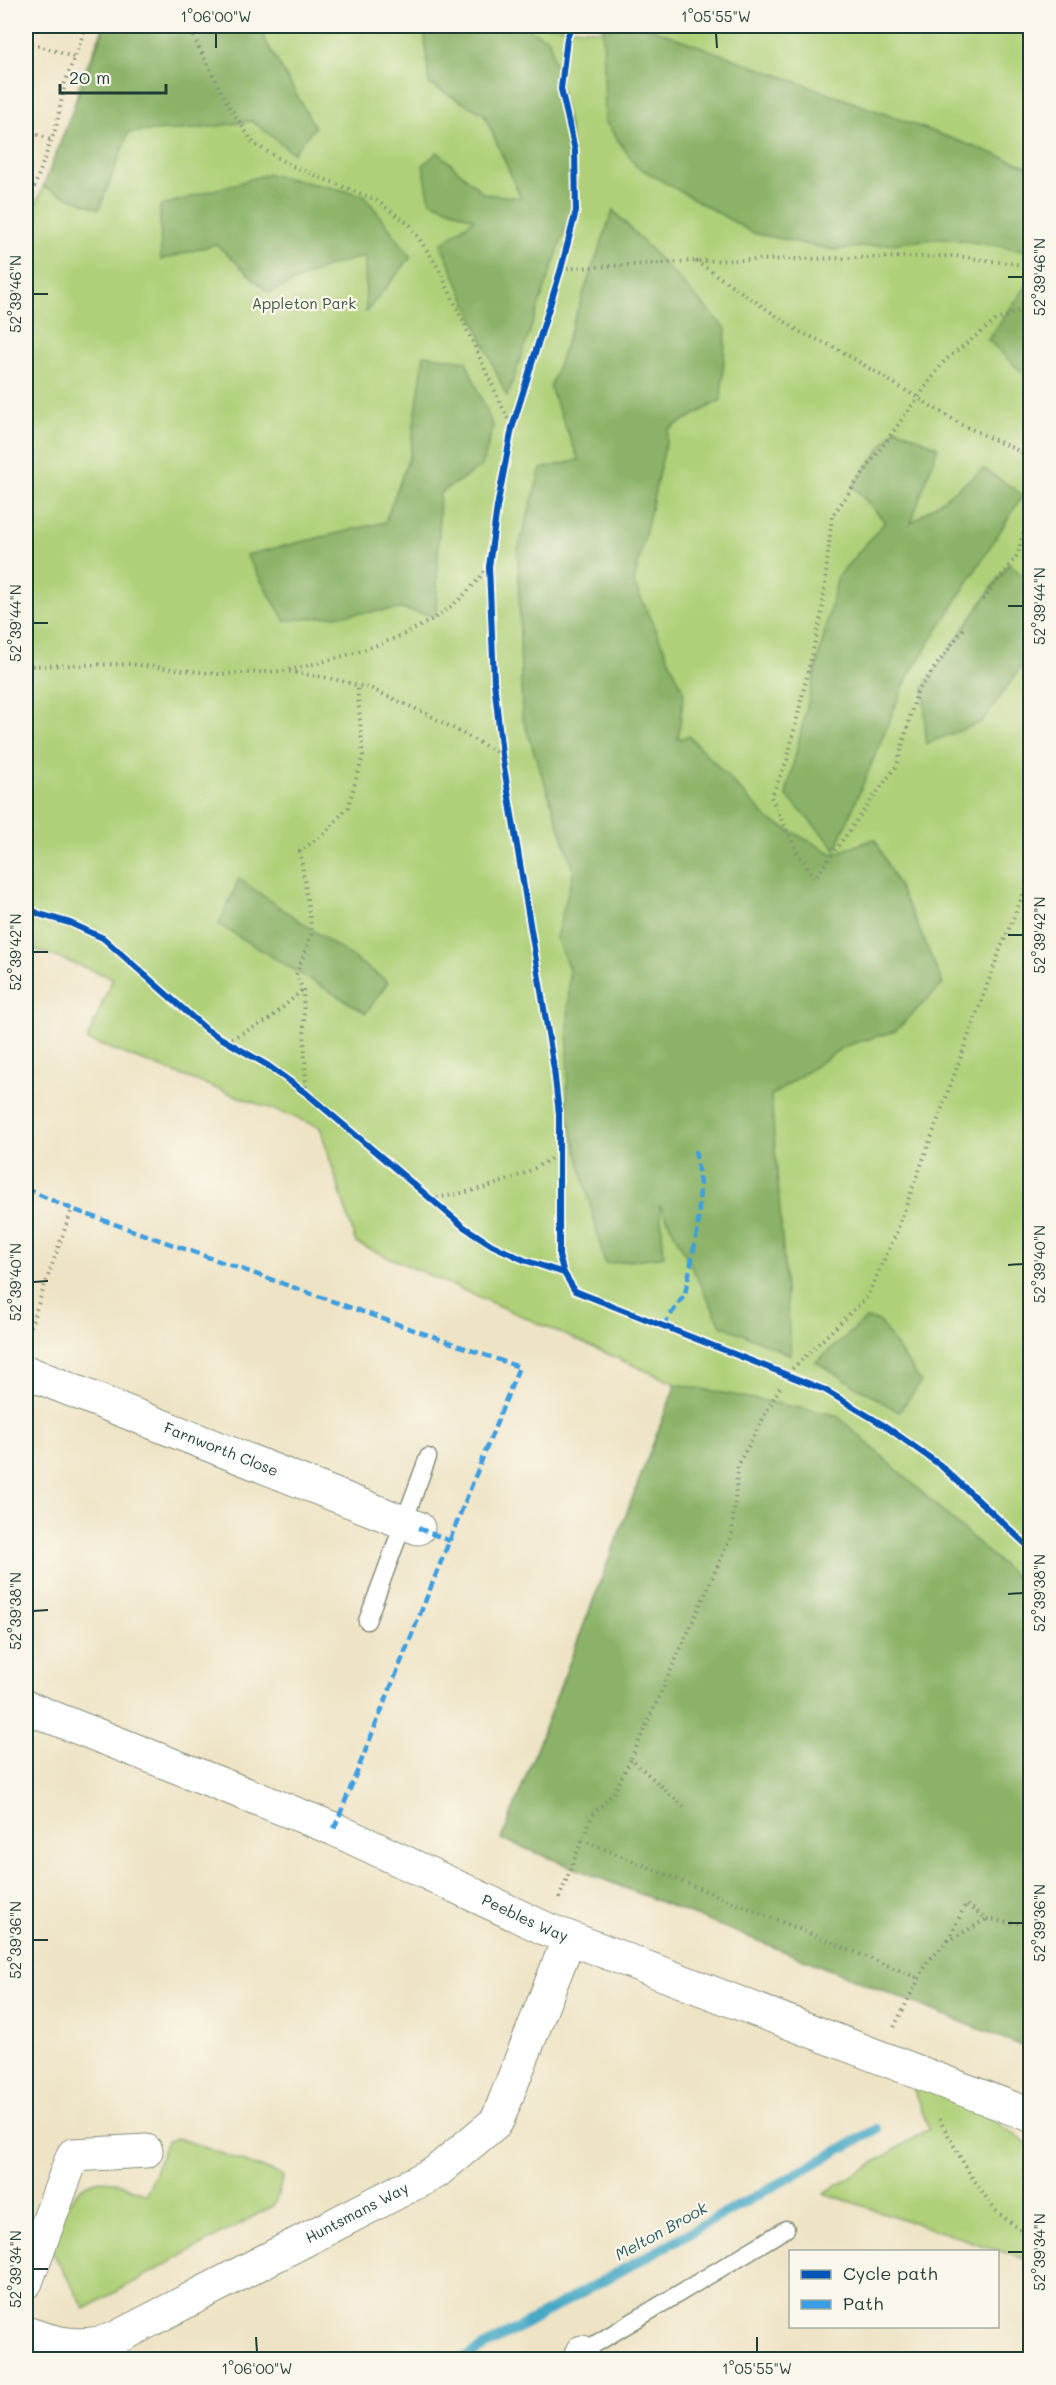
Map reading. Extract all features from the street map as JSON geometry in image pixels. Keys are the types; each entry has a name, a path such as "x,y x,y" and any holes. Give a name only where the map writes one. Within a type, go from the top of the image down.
{"street":[{"name":"Farnworth Close","path":"26,1372 411,1525"},
{"name":"Peebles Way","path":"26,1707 334,1829 558,1934 1030,2115"},
{"name":"Huntsmans Way","path":"26,2333 61,2345 78,2347 114,2339 436,2172 498,2121 558,1934"},
{"path":"26,2282 73,2155 146,2151"}],"lane":[{"path":"367,1621 411,1525 428,1457"},
{"path":"580,2356 786,2229"}],"path":[{"path":"26,210 51,140 65,82 86,26"},
{"path":"188,26 228,106 254,144 290,165 376,200 410,225 439,268 512,428"},
{"path":"26,42 74,57"},
{"path":"26,130 51,140"},
{"path":"561,269 696,261 955,256 1030,266"},
{"path":"696,261 800,332 836,348 890,382 920,397 962,425 1030,456"},
{"path":"963,629 917,692 897,765 815,878 797,852 771,797 787,761 822,612 832,516 945,360 995,321 1030,306"},
{"path":"983,600 1018,554 1030,506"},
{"path":"26,666 130,664 218,674 286,670 390,640 426,624 461,598 489,567"},
{"path":"286,670 372,689 429,715 502,755"},
{"path":"306,1093 303,990 296,975 312,933 300,851 325,833 348,807 363,756 357,685"},
{"path":"788,1373 867,1297 895,1236 996,960 1030,878"},
{"path":"226,1041 269,1020 303,990"},
{"path":"431,1199 508,1182 538,1168 560,1153"},
{"path":"26,1340 72,1209"},
{"path":"558,1934 582,1840 592,1815 613,1794 631,1759 732,1534 738,1465 780,1387"},
{"path":"631,1759 684,1807"},
{"path":"582,1840 918,1978"},
{"path":"948,1941 966,1904 987,1919 1030,1925"},
{"path":"881,2058 928,1961 948,1941 987,1919"},
{"path":"913,2070 971,2176 995,2210 1030,2238"}],"green space":[{"name":"Appleton Park","path":"104,26 550,26 620,32 623,26 1030,26 1030,2049 502,1839 676,1384 356,1243 320,1127 87,1040 113,978 26,946 26,226 67,135 80,82"},
{"path":"105,26 257,26 315,127 293,153 252,121 196,129 129,132 99,209 43,187"},
{"path":"424,26 520,26 549,39 571,136 576,199 507,397 441,244 474,219 430,201 423,165 438,152 484,194 521,198 484,114 429,84"},
{"path":"603,26 644,26 1030,167 1030,251 945,238 834,250 753,233 636,166 605,121"},
{"path":"268,174 364,195 411,257 366,312 365,256 326,267 269,293 216,244 161,260 160,206"},
{"path":"613,210 726,329 721,400 669,429 634,583 684,692 678,739 689,736 768,819 833,854 875,839 917,924 943,984 895,1031 845,1046 771,1096 791,1355 721,1325 660,1205 664,1256 605,1264 567,1112 569,969 556,938 574,870 522,716 518,550 541,469 579,460 550,388"},
{"path":"1030,281 1030,380 988,340"},
{"path":"424,355 466,361 493,427 482,466 440,493 436,616 400,609 285,621 246,555 385,522 410,455"},
{"path":"896,428 938,447 911,523 984,469 1023,495 907,678 836,849 786,795 838,576 885,522 853,486"},
{"path":"1009,563 1030,583 1030,655 982,722 926,744 924,687"},
{"path":"239,879 388,982 366,1013 219,925"},
{"path":"866,1319 879,1321 921,1382 899,1412 816,1362"},
{"path":"676,1384 836,1415 1030,1590 1030,2049 502,1839"},
{"path":"910,2080 993,2120 1030,2145 1030,2261 824,2193 929,2129"},
{"path":"178,2138 284,2176 274,2205 85,2309 50,2248 70,2201 77,2192 98,2181 111,2181 146,2195 167,2141"}],"waterway":[{"name":"Melton Brook","path":"460,2360 877,2129"}],"marked path":[{"path":"663,1326 685,1294 698,1228 700,1184 695,1149"},
{"path":"26,1189 72,1209 519,1367 334,1829"},
{"path":"418,1528 450,1541"}],"cycle path":[{"path":"564,1273 559,1256 559,1114 554,1069 502,755 494,681 489,567 497,507 512,428 561,269 576,211 575,150 561,89 567,38 572,26"},
{"path":"26,906 39,914 70,923 103,938 207,1030 267,1065 306,1093 464,1227 492,1245 524,1260 564,1273 575,1291 825,1390 885,1426 940,1465 1030,1548"}]}
